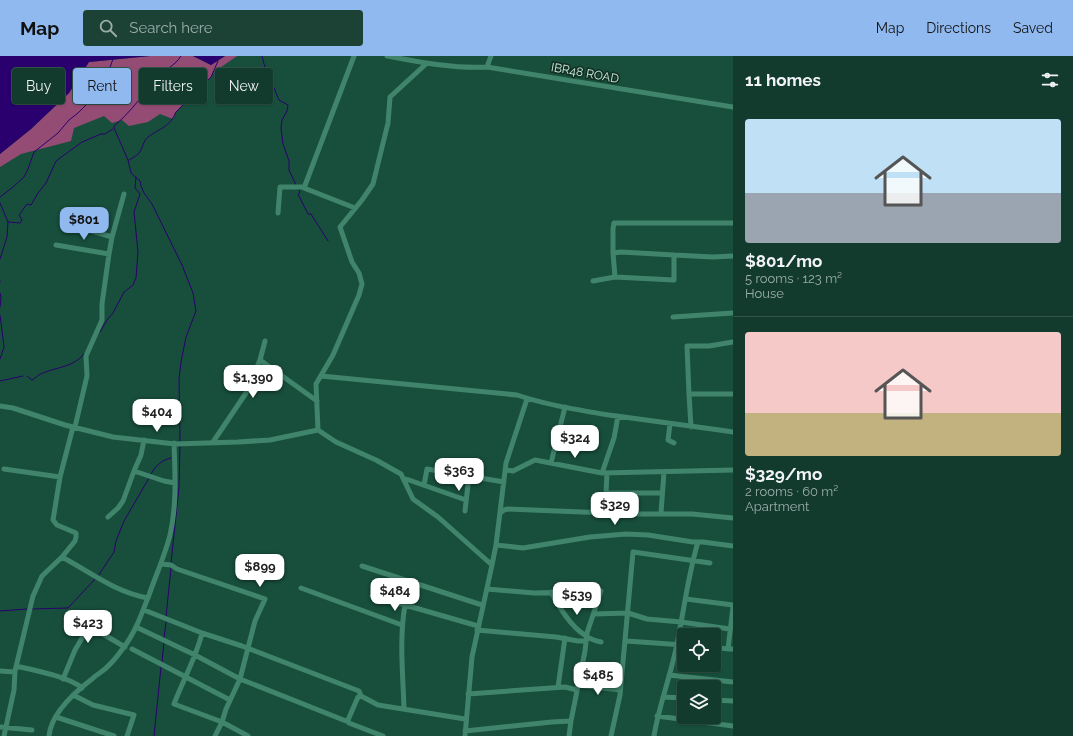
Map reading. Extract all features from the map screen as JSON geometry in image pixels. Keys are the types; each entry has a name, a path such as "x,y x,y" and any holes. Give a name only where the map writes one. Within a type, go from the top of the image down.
{"street":[{"path":"300,187 354,56"},
{"name":"IBR48 ROAD","path":"387,56 427,63 473,68 486,67 733,107"},
{"path":"486,67 491,56"},
{"path":"318,430 316,384 333,355 359,295 362,284 359,273 352,262 340,227 373,184 377,173 388,123 390,97 427,63"},
{"path":"278,214 280,187 300,187 355,208"},
{"path":"4,736 14,690 16,666 29,609 37,585 42,576 62,557 75,541 76,537 76,533 57,524 53,520 60,477 87,376 86,356 102,320 102,304 109,254 112,237 124,194"},
{"path":"62,222 112,237"},
{"path":"615,277 613,253 614,223 733,223"},
{"path":"56,245 109,254"},
{"path":"613,253 621,252 713,257 733,256"},
{"path":"593,281 615,277 674,280 674,255"},
{"path":"673,317 733,313"},
{"path":"213,442 246,393 260,360 265,341"},
{"path":"691,427 687,346 709,346 733,342"},
{"path":"260,360 317,401"},
{"path":"321,376 510,394 565,407 670,424 733,432"},
{"path":"689,394 733,394"},
{"path":"527,399 506,463 496,545 472,657 465,734 552,722 571,722"},
{"path":"0,406 13,408 74,427 114,437 174,444 270,440 318,430 336,442 376,460 401,474 413,499 438,517 492,565"},
{"path":"551,463 565,407"},
{"path":"618,416 605,473 606,493 662,492"},
{"path":"670,424 668,440 674,443"},
{"path":"108,516 118,508 123,501 144,440"},
{"path":"49,736 52,724 73,695 106,668 124,647 144,610 170,534 173,510 174,444"},
{"path":"506,470 513,471 528,462 535,460 605,473 733,470"},
{"path":"4,469 60,477"},
{"path":"424,485 427,470 504,482"},
{"path":"134,471 174,483"},
{"path":"661,513 664,472"},
{"path":"465,511 469,476"},
{"path":"404,479 466,500"},
{"path":"500,513 508,509 631,514 692,514 733,518"},
{"path":"496,545 523,548 590,537 626,534 648,535 733,546"},
{"path":"680,628 698,542"},
{"path":"611,736 620,690 626,641 633,552 710,563"},
{"path":"62,557 123,591 148,598"},
{"path":"161,564 171,565 177,569 265,599 255,621 240,679 215,736"},
{"path":"362,566 482,605"},
{"path":"301,588 402,625"},
{"path":"487,588 534,593 601,591 587,639 569,736"},
{"path":"551,592 563,613 587,639"},
{"path":"372,596 477,628 565,638 578,642 587,639 601,642"},
{"path":"686,600 733,606 730,629 730,649"},
{"path":"404,709 402,625 405,605"},
{"path":"144,610 359,691 361,696 378,705 466,719"},
{"path":"594,614 628,613 648,619 730,629"},
{"path":"63,679 75,650 88,628 90,627 124,647"},
{"path":"136,627 195,655 240,679 325,714 346,721 348,720 349,723 383,736"},
{"path":"202,633 195,655 184,677 174,704 222,722 248,736"},
{"path":"558,687 565,638"},
{"path":"626,641 677,645 657,716 654,736"},
{"path":"132,649 230,700"},
{"path":"16,666 76,683 82,688"},
{"path":"0,671 15,672"},
{"path":"669,675 733,682"},
{"path":"468,694 558,687 620,690"},
{"path":"73,695 93,705 134,715 127,736"},
{"path":"348,720 358,697 361,696"},
{"path":"662,697 677,698"},
{"path":"721,701 733,702"},
{"path":"657,716 733,726"},
{"path":"56,718 114,736"},
{"path":"0,727 32,730"}],"shaded area":[{"path":"0,56 150,56 89,62 85,68 73,68 73,87 65,97 65,68 12,68 12,104 57,104 31,129 0,154"},
{"path":"150,56 193,56 211,65 225,56 237,56 220,68 215,68 215,71 207,81 207,68 139,68 139,104 184,104 176,112 173,119 160,114 148,122 129,126 122,120 112,123 104,116 74,128 71,141 21,154 0,167 0,154 31,129 57,104 65,104 65,97 73,87 73,104 131,104 131,68 85,68 89,62"},
{"path":"193,56 225,56 211,65"}],"waterway":[{"path":"180,441 179,379 186,337 196,311 193,293 182,265 152,204 144,193 140,181 131,173 128,160 114,126 131,109 158,77 181,56"},
{"path":"262,56 279,100 288,105 287,111 282,120 281,128 283,144 289,161 289,170 296,185"},
{"path":"0,197 24,177 34,152 58,133 69,120 98,93 105,81 113,59"},
{"path":"129,160 139,153 146,139 168,124 176,112 211,77 218,61"},
{"path":"8,222 20,223 22,220 19,215 27,204 31,205 46,183 56,161 82,142 101,134 105,134 113,129"},
{"path":"100,332 113,313 124,292 133,285 136,278 138,252 134,212 140,194 135,188 136,177"},
{"path":"299,189 300,192 298,194 308,214 311,214 328,241"},
{"path":"0,203 8,222 7,237 0,259"},
{"path":"0,293 0,307"},
{"path":"0,315 4,347 0,359"},
{"path":"27,376 32,380 42,374 75,362 84,354"},
{"path":"0,381 23,376"},
{"path":"171,563 179,487 180,446"},
{"path":"151,474 160,463 171,458"},
{"path":"98,576 114,552 116,541 124,521 149,478"},
{"path":"166,617 171,568"},
{"path":"32,609 68,608 96,578"},
{"path":"0,611 27,609"},
{"path":"164,638 166,622"},
{"path":"162,662 164,642"},
{"path":"154,736 161,667"}]}
